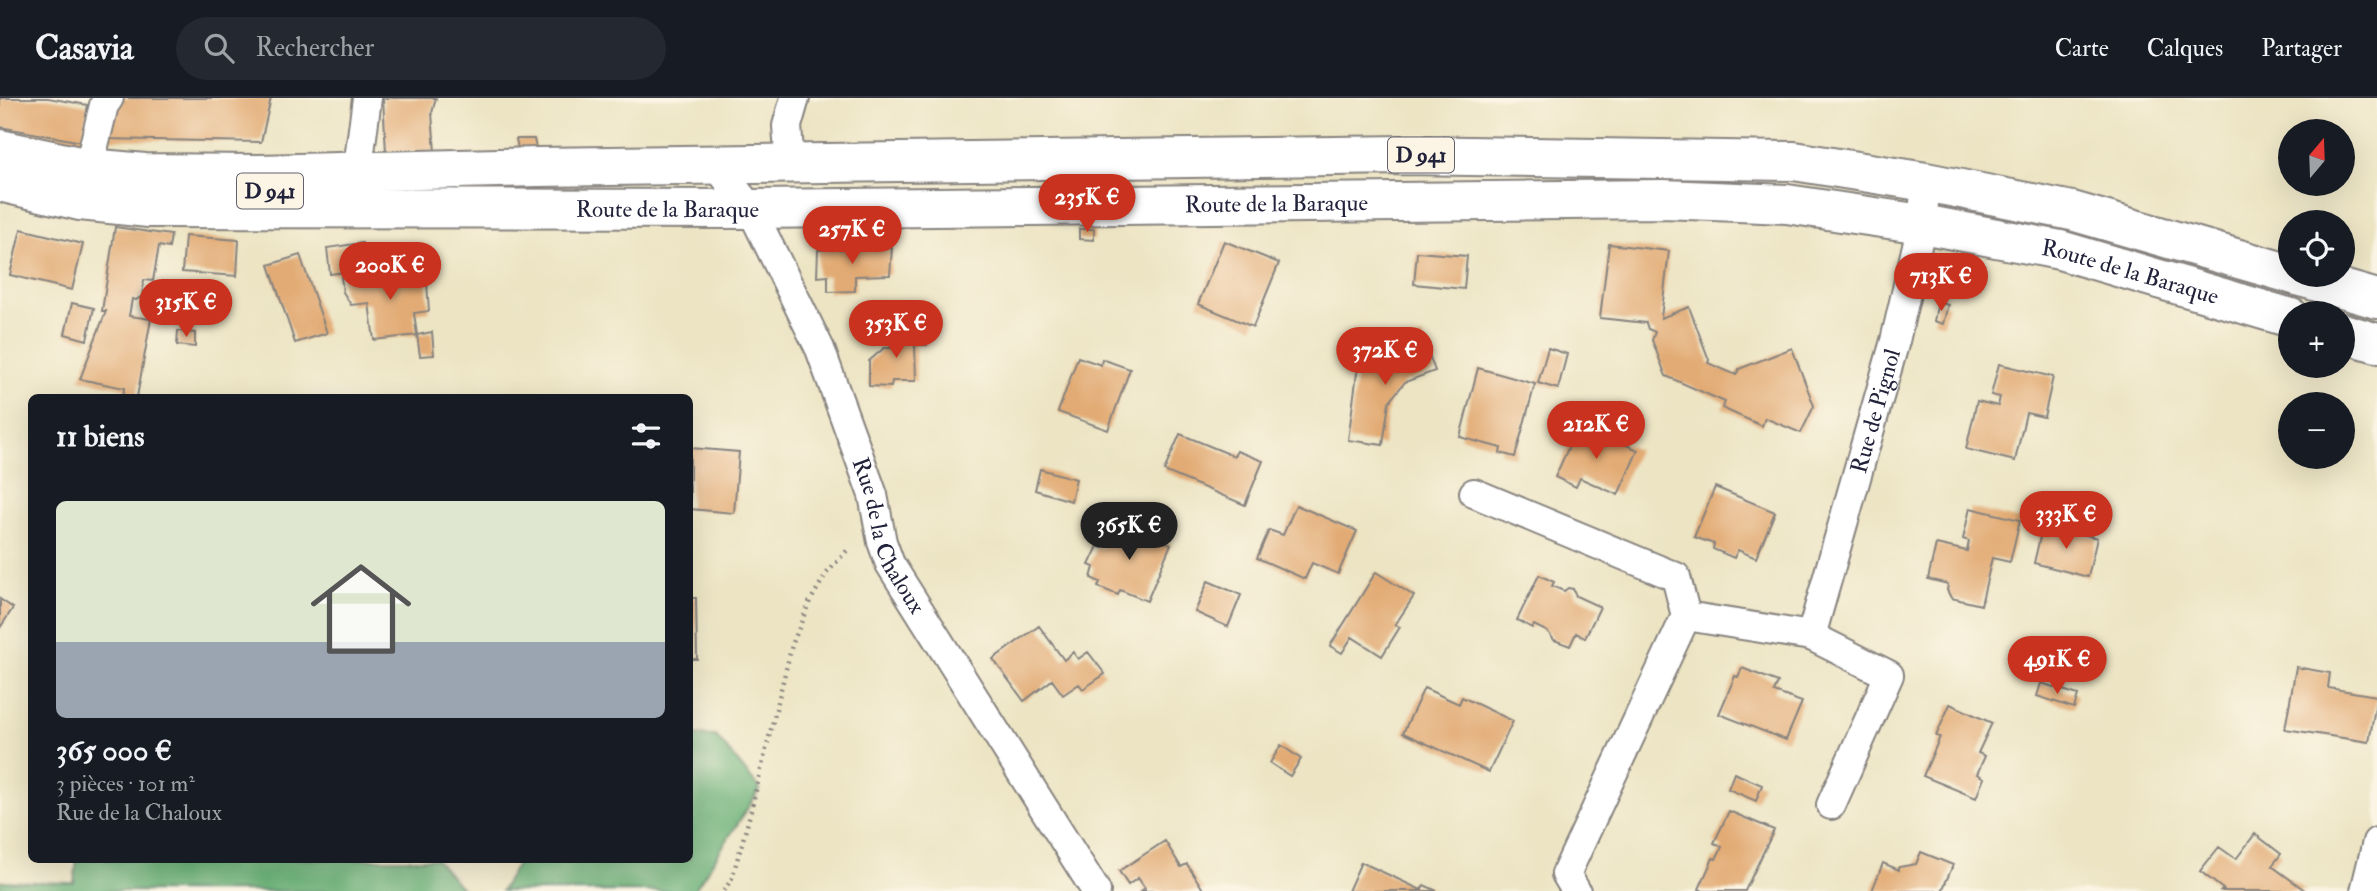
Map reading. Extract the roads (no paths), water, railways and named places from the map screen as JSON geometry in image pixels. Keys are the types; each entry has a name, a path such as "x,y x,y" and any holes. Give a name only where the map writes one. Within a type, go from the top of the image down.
{"main road":[{"name":"D 941","path":"0,149 84,185"},
{"name":"Route de la Baraque","path":"0,167 84,185 149,208 358,190 487,188 538,167 1405,155 1794,161 1926,181 2072,211 2278,270"},
{"name":"Route de la Baraque","path":"0,182 84,185"},
{"name":"Route de la Baraque","path":"358,190 751,209 1663,199 1787,204 1922,224 2087,257 2278,313"},
{"name":"Route de la Baraque","path":"2336,287 2377,299"},
{"path":"2355,337 2377,343"}],"street":[{"path":"84,185 104,105 109,98"},
{"path":"358,190 368,98"},
{"path":"790,165 787,125 794,98"},
{"name":"Rue de la Chaloux","path":"715,164 751,209 820,349 873,495 890,564 1096,891"},
{"name":"Rue de Pignol","path":"1811,636 1895,341 1922,224 1926,181"},
{"path":"1474,493 1676,577 1686,616 1566,874 1576,891"},
{"path":"1686,616 1811,636 1889,675 1831,806"},
{"path":"2365,891 2377,842"}]}
